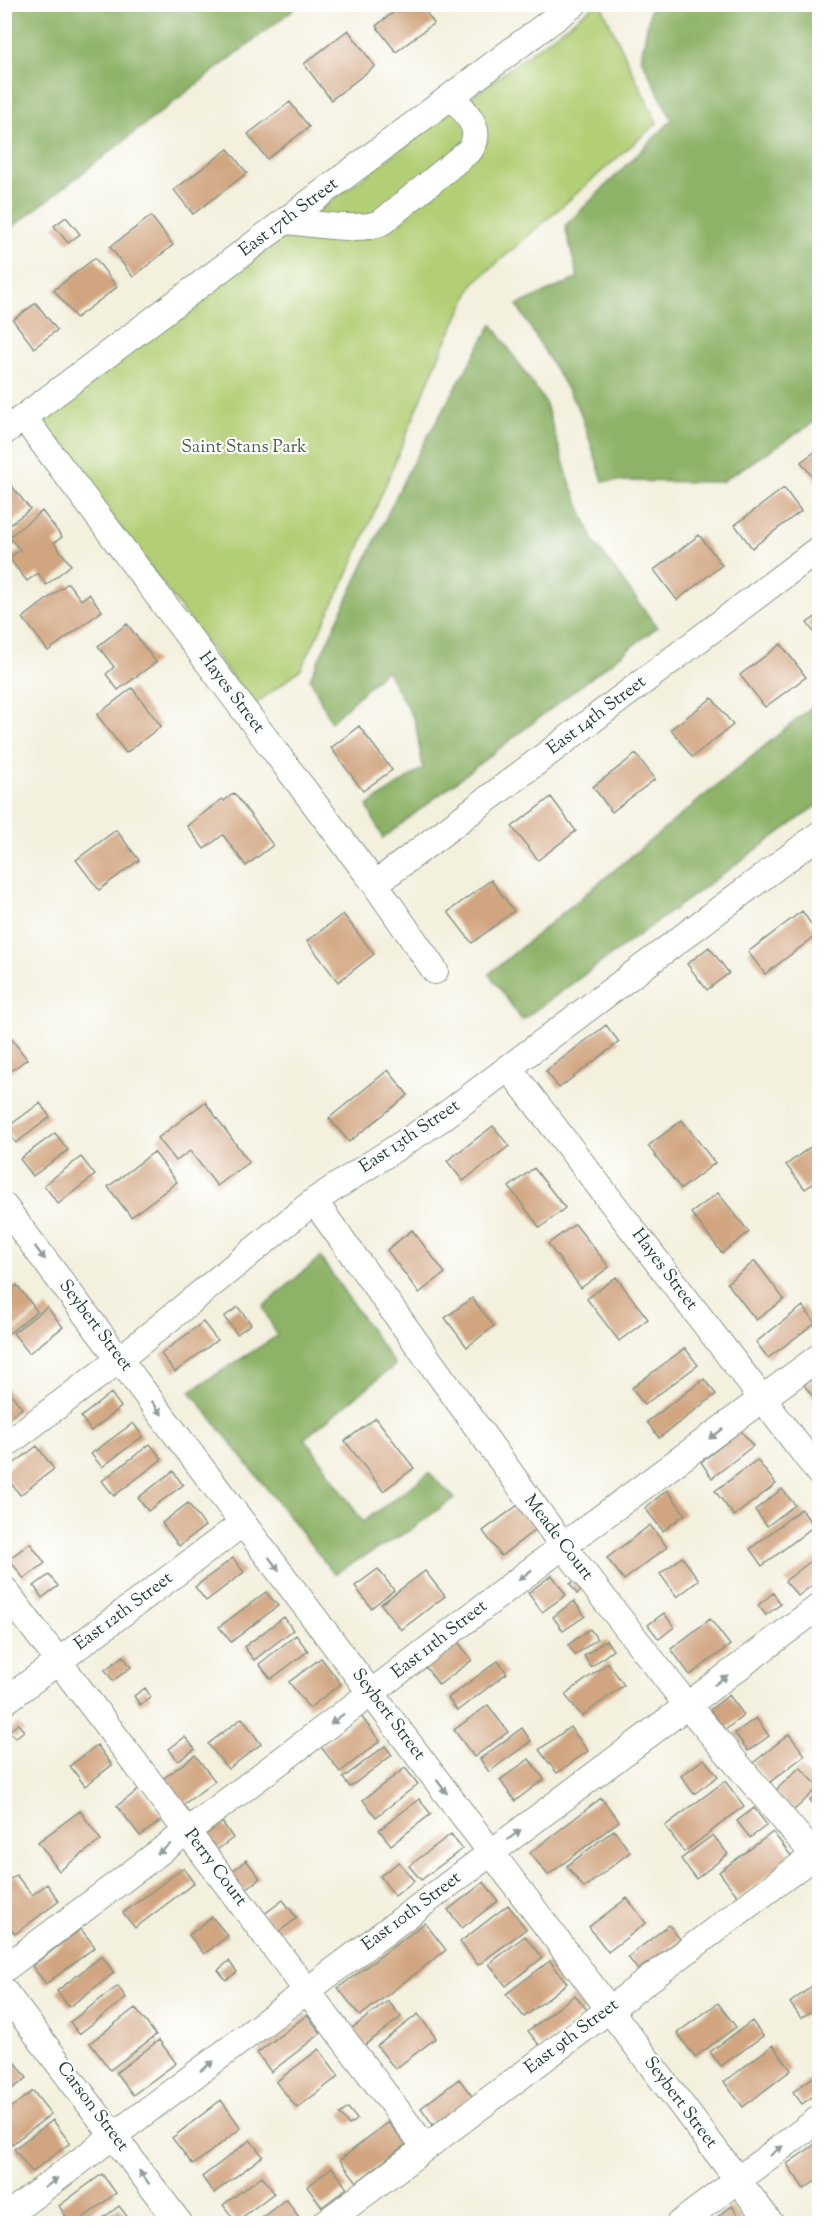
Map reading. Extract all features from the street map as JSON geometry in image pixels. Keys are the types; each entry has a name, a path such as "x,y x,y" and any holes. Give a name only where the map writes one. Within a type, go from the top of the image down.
{"street":[{"name":"East 17th Street","path":"14,425 574,4"},
{"path":"286,221 342,227 382,222 476,143 476,128 452,96"},
{"name":"Hayes Street","path":"14,425 375,884 435,971"},
{"name":"East 14th Street","path":"375,884 819,549"},
{"name":"East 13th Street","path":"4,1446 120,1359 314,1201 439,1120 819,834"},
{"name":"Hayes Street","path":"508,1067 819,1474"},
{"name":"Meade Court","path":"314,1201 563,1546 687,1705 818,1856"},
{"name":"Seybert Street","path":"4,1206 771,2223"},
{"name":"East 11th Street","path":"4,1969 563,1546 819,1356"},
{"name":"East 12th Street","path":"4,1702 243,1523"},
{"name":"Perry Court","path":"4,1589 425,2147"},
{"name":"East 10th Street","path":"4,2218 819,1606"},
{"name":"East 9th Street","path":"324,2223 609,2009 818,1856"},
{"name":"Carson Street","path":"4,1991 180,2223"},
{"path":"679,2223 819,2118"}],"green space":[{"path":"5,4 299,4 299,5 5,233"},
{"name":"Saint Stans Park","path":"595,5 601,5 657,123 474,283 439,356 353,563 301,669 253,706 40,418"},
{"path":"651,5 819,5 819,419 721,482 603,481 580,411 517,305 578,278 565,226 672,120 641,58"},
{"path":"492,324 545,402 568,477 594,542 657,627 383,838 367,806 423,768 415,721 386,670 331,722 310,678 408,471"},
{"path":"819,701 819,804 522,1020 489,974"},
{"path":"320,1257 395,1365 305,1438 363,1522 429,1473 454,1498 410,1530 334,1574 190,1391 277,1336 263,1307"}],"building":[{"path":"404,4 420,4 434,23 396,52 376,26"},
{"path":"348,30 375,66 331,100 304,64"},
{"path":"290,102 309,127 267,159 248,134"},
{"path":"228,149 247,173 193,214 174,190"},
{"path":"151,216 173,245 133,277 110,247"},
{"path":"66,217 80,234 68,243 54,226"},
{"path":"95,258 117,287 76,318 54,290"},
{"path":"36,303 57,330 34,348 13,320"},
{"path":"820,448 820,486 801,462"},
{"path":"4,476 30,509 4,529"},
{"path":"784,488 801,511 752,548 735,525"},
{"path":"42,511 62,537 54,543 71,565 46,585 38,573 27,581 9,558 20,550 9,537"},
{"path":"699,535 722,565 677,600 654,570"},
{"path":"68,583 81,600 89,594 102,611 48,651 23,618"},
{"path":"820,614 820,640 807,623"},
{"path":"127,624 156,662 118,690 106,674 114,667 98,646"},
{"path":"781,644 806,677 765,707 740,675"},
{"path":"132,688 161,726 126,753 97,715"},
{"path":"712,698 733,725 692,757 671,729"},
{"path":"359,726 392,770 363,791 331,748"},
{"path":"636,754 655,779 612,812 593,787"},
{"path":"234,793 273,845 246,866 223,835 204,849 187,826 222,799 224,801"},
{"path":"551,797 576,831 538,860 512,827"},
{"path":"116,830 139,860 99,890 76,860"},
{"path":"491,880 514,911 472,943 448,912"},
{"path":"802,911 818,934 765,974 748,952"},
{"path":"343,914 374,954 338,982 307,941"},
{"path":"709,947 729,973 707,990 687,964"},
{"path":"606,1025 619,1042 559,1088 546,1071"},
{"path":"11,1038 27,1059 4,1076 4,1043"},
{"path":"388,1070 408,1095 349,1142 329,1118"},
{"path":"205,1102 249,1162 217,1186 190,1151 176,1161 158,1138"},
{"path":"40,1103 50,1117 16,1143 5,1129"},
{"path":"682,1120 715,1163 681,1189 648,1146"},
{"path":"493,1126 509,1146 463,1181 447,1161"},
{"path":"55,1133 68,1150 33,1176 20,1159"},
{"path":"820,1140 820,1179 805,1189 786,1165"},
{"path":"154,1152 177,1182 131,1217 108,1187"},
{"path":"81,1157 95,1175 58,1204 44,1185"},
{"path":"534,1168 565,1208 540,1228 509,1187"},
{"path":"718,1193 749,1232 722,1253 691,1213"},
{"path":"575,1224 609,1267 581,1288 548,1244"},
{"path":"412,1230 445,1273 419,1293 387,1250"},
{"path":"755,1261 784,1299 756,1320 727,1283"},
{"path":"616,1277 648,1319 619,1341 587,1299"},
{"path":"17,1285 37,1311 4,1337 4,1295"},
{"path":"472,1298 494,1326 467,1347 445,1318"},
{"path":"803,1306 815,1323 768,1358 756,1342"},
{"path":"47,1307 63,1327 29,1353 13,1333"},
{"path":"238,1307 251,1324 237,1334 224,1317"},
{"path":"203,1322 217,1340 175,1372 161,1354"},
{"path":"685,1348 698,1365 644,1405 632,1388"},
{"path":"820,1373 820,1394 814,1398 804,1385"},
{"path":"704,1379 716,1394 659,1438 647,1422"},
{"path":"4,1385 22,1408 4,1422"},
{"path":"111,1393 121,1407 91,1431 81,1417"},
{"path":"376,1418 414,1468 383,1491 345,1441"},
{"path":"133,1423 143,1436 102,1467 91,1454"},
{"path":"741,1431 753,1446 712,1478 701,1462"},
{"path":"150,1444 162,1459 114,1496 102,1481"},
{"path":"37,1446 54,1469 20,1495 4,1471"},
{"path":"757,1460 776,1484 734,1516 715,1491"},
{"path":"173,1471 183,1485 148,1511 138,1498"},
{"path":"782,1489 795,1505 767,1526 755,1510"},
{"path":"667,1490 685,1514 663,1531 645,1508"},
{"path":"522,1502 540,1526 501,1556 483,1531"},
{"path":"188,1503 205,1526 179,1546 162,1523"},
{"path":"801,1509 814,1526 762,1566 750,1549"},
{"path":"650,1525 667,1547 624,1580 607,1558"},
{"path":"30,1543 45,1563 24,1579 9,1559"},
{"path":"820,1554 820,1579 798,1596 785,1581"},
{"path":"682,1557 699,1580 677,1597 660,1574"},
{"path":"233,1558 244,1572 206,1601 195,1587"},
{"path":"378,1569 394,1590 371,1608 355,1586"},
{"path":"425,1571 445,1596 401,1630 381,1604"},
{"path":"49,1575 58,1586 42,1598 34,1586"},
{"path":"552,1575 566,1595 542,1612 528,1593"},
{"path":"580,1577 587,1587 577,1594 570,1584"},
{"path":"266,1592 278,1606 231,1642 219,1627"},
{"path":"773,1593 781,1604 766,1615 758,1605"},
{"path":"574,1601 585,1616 563,1631 553,1617"},
{"path":"664,1613 674,1627 659,1639 648,1625"},
{"path":"284,1617 293,1630 254,1660 244,1647"},
{"path":"710,1619 730,1645 690,1675 671,1649"},
{"path":"590,1629 597,1639 575,1655 568,1645"},
{"path":"296,1635 308,1651 271,1679 259,1664"},
{"path":"606,1640 613,1650 591,1667 584,1656"},
{"path":"458,1642 472,1660 439,1685 425,1666"},
{"path":"123,1656 131,1667 113,1681 105,1670"},
{"path":"321,1658 341,1684 309,1708 289,1682"},
{"path":"498,1661 507,1673 457,1711 448,1698"},
{"path":"608,1663 624,1685 582,1716 565,1695"},
{"path":"145,1688 151,1697 140,1705 134,1696"},
{"path":"729,1695 744,1715 725,1730 710,1710"},
{"path":"488,1705 508,1732 474,1757 454,1730"},
{"path":"361,1716 380,1741 340,1772 321,1747"},
{"path":"242,1718 261,1744 228,1769 208,1744"},
{"path":"756,1718 769,1736 748,1751 735,1733"},
{"path":"18,1724 24,1731 15,1738 9,1731"},
{"path":"570,1727 588,1751 557,1773 539,1750"},
{"path":"522,1728 531,1741 489,1772 480,1759"},
{"path":"789,1734 805,1755 769,1783 753,1763"},
{"path":"185,1737 195,1749 178,1761 169,1749"},
{"path":"97,1745 112,1765 85,1786 70,1766"},
{"path":"385,1746 392,1755 350,1787 343,1778"},
{"path":"195,1755 215,1781 180,1807 160,1781"},
{"path":"529,1759 544,1779 515,1801 500,1780"},
{"path":"704,1759 718,1776 694,1794 681,1776"},
{"path":"800,1767 819,1787 793,1811 774,1792"},
{"path":"405,1768 418,1784 376,1817 363,1800"},
{"path":"725,1781 744,1806 684,1852 665,1826"},
{"path":"140,1789 163,1819 140,1836 117,1806"},
{"path":"820,1793 820,1813 810,1800"},
{"path":"601,1798 619,1821 548,1875 530,1853"},
{"path":"419,1799 431,1814 391,1845 379,1830"},
{"path":"754,1808 767,1825 750,1838 737,1821"},
{"path":"80,1811 101,1840 59,1871 38,1842"},
{"path":"222,1822 233,1838 214,1852 203,1837"},
{"path":"614,1830 630,1852 584,1888 567,1866"},
{"path":"773,1832 792,1857 739,1898 719,1872"},
{"path":"451,1834 462,1849 421,1880 409,1866"},
{"path":"713,1835 728,1854 696,1879 681,1859"},
{"path":"246,1860 260,1878 241,1893 227,1876"},
{"path":"399,1862 414,1881 395,1896 380,1876"},
{"path":"183,1868 194,1883 135,1928 123,1913"},
{"path":"16,1875 32,1895 47,1884 59,1901 15,1934 4,1920 4,1884"},
{"path":"484,1882 498,1901 462,1928 448,1910"},
{"path":"627,1898 646,1923 608,1952 589,1927"},
{"path":"283,1900 297,1918 277,1933 263,1915"},
{"path":"508,1905 526,1929 478,1965 460,1942"},
{"path":"212,1917 228,1936 204,1954 189,1935"},
{"path":"425,1923 446,1950 360,2016 338,1988"},
{"path":"669,1925 680,1939 638,1970 628,1957"},
{"path":"81,1929 95,1947 46,1984 32,1966"},
{"path":"525,1936 542,1958 506,1986 489,1964"},
{"path":"102,1956 114,1973 69,2007 57,1991"},
{"path":"229,1961 237,1972 226,1980 218,1970"},
{"path":"550,1961 567,1983 524,2017 506,1994"},
{"path":"820,1980 820,2005 801,2018 790,2003"},
{"path":"118,1986 126,1998 79,2034 70,2022"},
{"path":"575,1995 587,2010 540,2046 528,2031"},
{"path":"388,2001 401,2017 364,2046 351,2029"},
{"path":"718,2003 736,2027 695,2057 677,2033"},
{"path":"135,2008 156,2035 110,2070 90,2043"},
{"path":"418,2014 436,2038 395,2069 377,2046"},
{"path":"307,2015 321,2033 271,2072 257,2053"},
{"path":"752,2021 763,2036 721,2066 710,2052"},
{"path":"159,2040 176,2063 133,2095 116,2073"},
{"path":"773,2045 791,2070 743,2107 724,2082"},
{"path":"319,2049 339,2076 297,2108 276,2082"},
{"path":"16,2063 27,2078 4,2095 4,2071"},
{"path":"820,2072 820,2091 802,2104 793,2092"},
{"path":"459,2079 472,2096 433,2125 421,2108"},
{"path":"33,2091 51,2114 12,2144 5,2134 5,2112"},
{"path":"221,2100 241,2128 193,2165 172,2138"},
{"path":"348,2108 357,2119 349,2125 340,2114"},
{"path":"53,2120 70,2143 32,2172 14,2149"},
{"path":"388,2122 406,2144 357,2182 340,2160"},
{"path":"250,2140 263,2156 214,2193 202,2177"},
{"path":"820,2141 820,2178 804,2189 787,2164"},
{"path":"332,2167 347,2188 322,2207 307,2187"},
{"path":"102,2174 116,2193 75,2224 71,2224 59,2206"},
{"path":"262,2176 274,2193 236,2222 223,2205"},
{"path":"286,2199 304,2224 254,2224"},
{"path":"119,2206 133,2224 95,2224"},
{"path":"732,2206 743,2222 740,2224 708,2224"}]}
